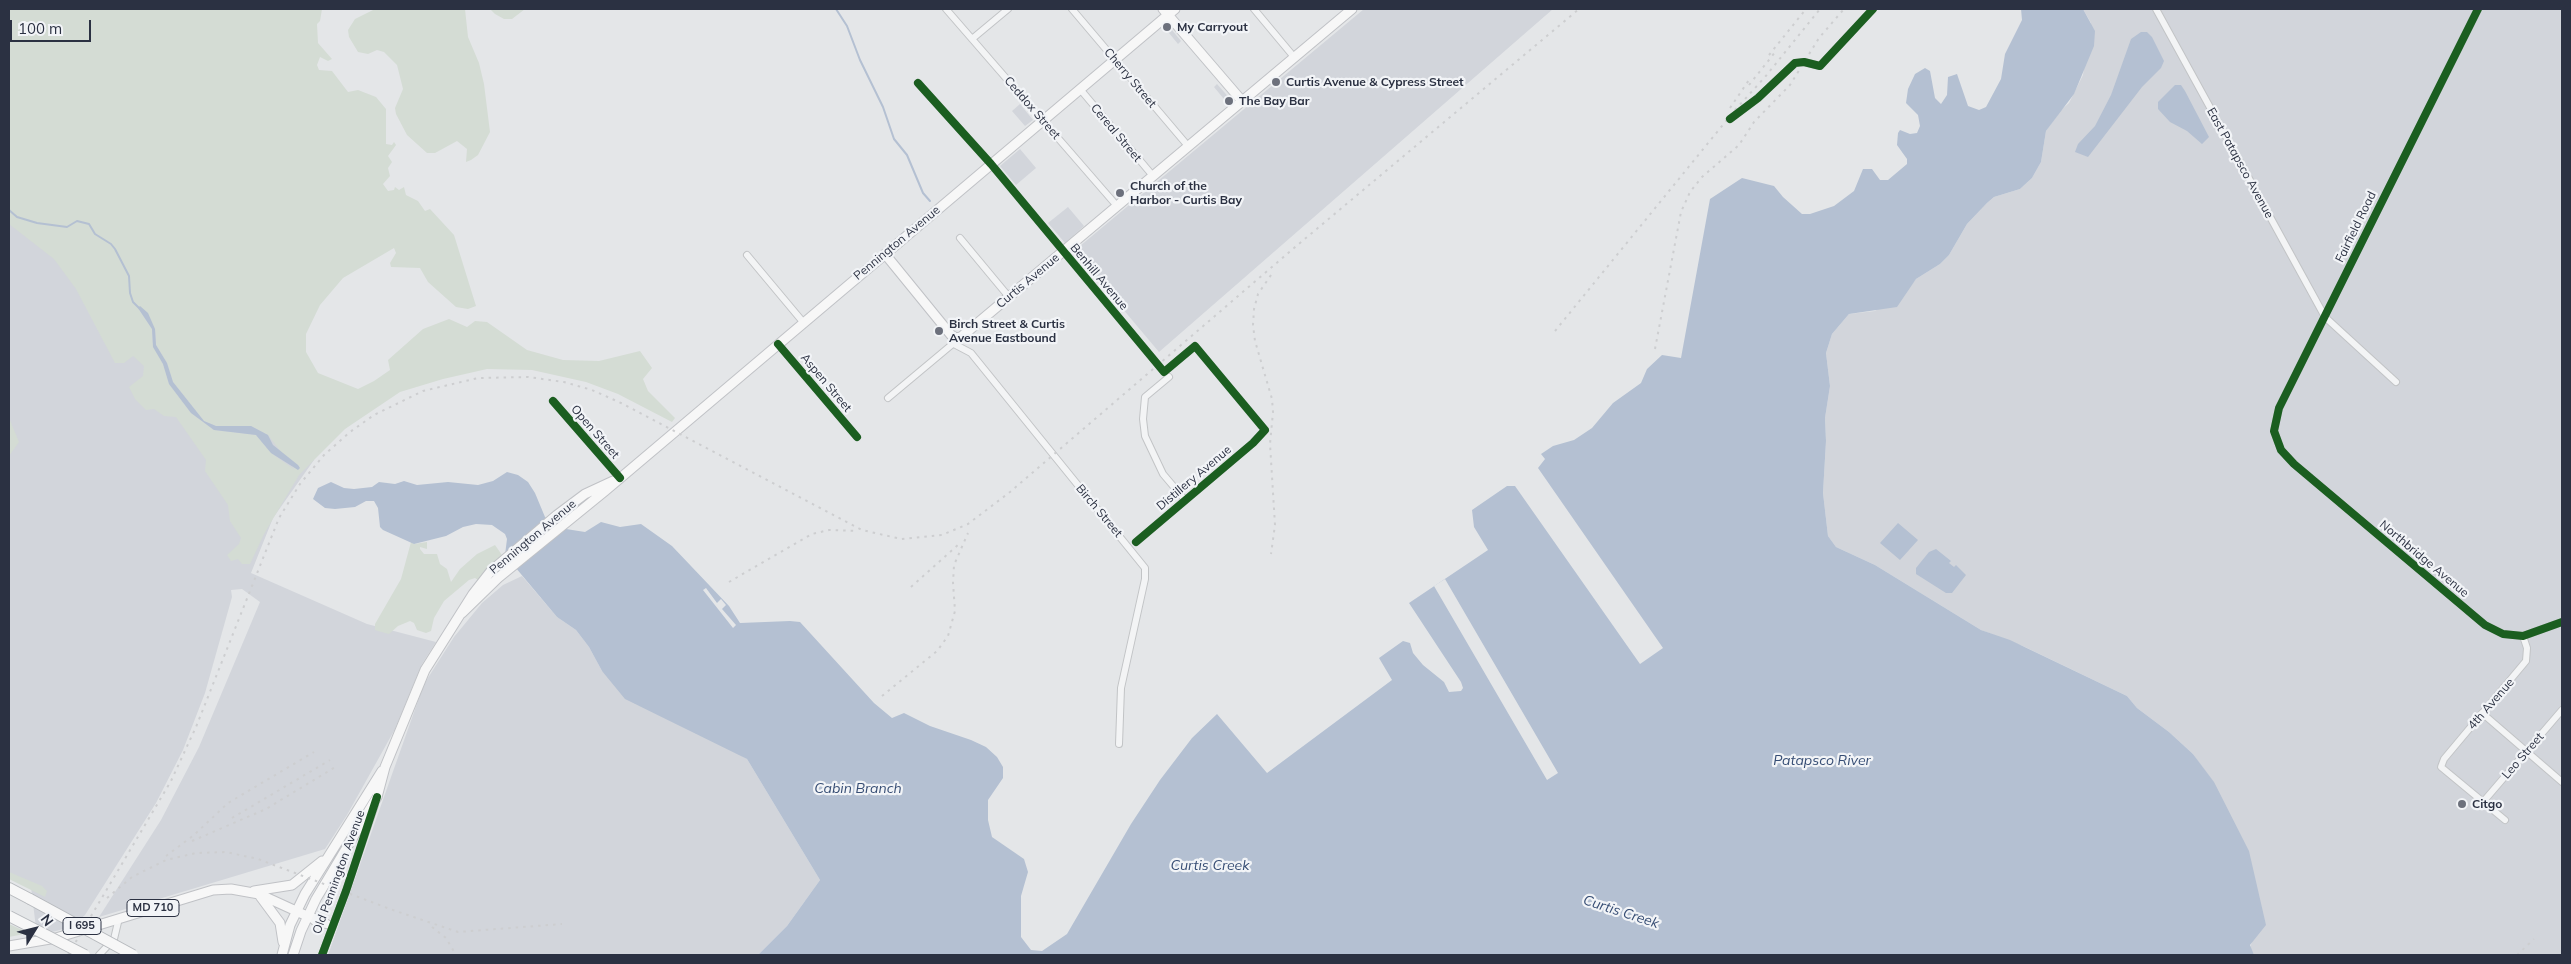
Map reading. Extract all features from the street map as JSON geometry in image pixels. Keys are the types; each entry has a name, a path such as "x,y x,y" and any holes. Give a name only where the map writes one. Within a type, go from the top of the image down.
{"highway":[{"name":"I 695","path":"9,888 133,955"},
{"name":"I 695","path":"9,916 85,955"}],"main road":[{"name":"Curtis Avenue","path":"955,341 1063,252 1348,10"},
{"name":"Pennington Avenue","path":"462,613 564,523 620,478 1115,60 1169,11"},
{"path":"1169,11 1242,101"},
{"path":"896,269 890,258 891,254 949,199"},
{"name":"Birch Street","path":"884,254 955,341"},
{"name":"Pennington Avenue","path":"293,955 308,916 377,797 385,767 426,670 482,582 556,515 585,494 620,478"},
{"name":"Pennington Avenue","path":"283,951 295,911 367,792 385,767"},
{"path":"245,891 281,888 292,885 310,872 334,848"},
{"name":"MD 710","path":"9,946 56,938 213,890 245,891 259,894 308,916"},
{"path":"259,894 280,923 283,951"}],"street":[{"name":"Ceddox Street","path":"946,9 1117,206"},
{"path":"972,39 1008,9"},
{"name":"Cherry Street","path":"1072,9 1188,146"},
{"path":"1254,9 1294,57"},
{"path":"1730,119 1758,98 1795,63 1804,62 1820,66 1873,9"},
{"name":"East Patapsco Avenue","path":"2156,9 2325,317 2396,382"},
{"name":"Fairfield Road","path":"2286,458 2275,438 2276,416 2478,9"},
{"name":"Benhill Avenue","path":"918,83 990,164 1164,372 1195,346 1265,430"},
{"name":"Cereal Street","path":"1080,89 1153,176"},
{"path":"960,238 1009,296"},
{"path":"747,256 804,322"},
{"name":"Curtis Avenue","path":"888,398 955,341"},
{"name":"Birch Street","path":"955,341 971,353 1145,568 1145,579 1121,688 1119,744"},
{"name":"Aspen Street","path":"778,344 857,437"},
{"path":"1169,377 1145,397 1143,419 1145,436 1159,468 1185,500"},
{"name":"Open Street","path":"553,401 620,478"},
{"name":"Distillery Avenue","path":"1136,542 1253,443 1265,430"},
{"name":"Northbridge Avenue","path":"2286,458 2485,625 2503,634 2523,636 2562,622"},
{"name":"4th Avenue","path":"2483,802 2441,767 2444,759 2526,661 2526,648 2523,636"},
{"name":"Leo Street","path":"2483,802 2562,710"},
{"path":"2482,713 2562,782"},
{"name":"Old Pennington Avenue","path":"322,955 349,883 377,797"},
{"path":"2483,802 2505,820"},
{"path":"308,916 316,923 332,926"},
{"path":"99,955 114,939 119,918"}],"shaded area":[{"path":"9,9 322,9 320,21 317,24 318,43 332,59 328,61 320,57 317,65 319,70 332,71 348,92 358,90 376,97 386,109 386,144 392,145 394,142 396,145 388,156 392,162 388,168 390,176 383,184 388,191 394,190 395,187 399,190 404,187 406,195 418,201 425,211 430,209 454,235 476,306 468,309 456,307 428,282 420,268 391,267 390,263 396,253 394,248 343,278 320,305 306,334 306,352 318,373 358,389 390,370 388,360 423,329 449,319 467,327 475,321 487,322 527,350 563,360 599,361 640,351 652,368 643,379 648,391 675,418 672,422 618,394 586,382 532,370 487,369 443,379 400,392 345,429 299,475 264,534 250,564 242,564 238,559 231,561 227,555 239,544 241,538 230,521 228,505 205,471 206,460 176,417 164,416 154,409 146,410 135,399 129,387 143,376 144,366 133,356 124,363 115,363 76,289 54,259 9,224","holes":["138,308 155,329 156,345 167,363 173,382 204,421 216,426 251,426 268,435 295,470 271,453 256,435 214,430 191,413 169,384 163,364 153,346 152,329"]},
{"path":"375,9 465,9 468,37 479,63 484,84 490,132 478,155 471,160 466,162 467,149 457,141 435,153 427,153 407,135 396,114 395,108 403,89 397,65 384,52 377,50 368,54 358,52 349,37 348,30 355,19"},
{"path":"490,9 525,9 512,19 504,19"},
{"path":"1364,9 1553,9 1159,352 1074,251"},
{"path":"2083,9 2562,9 2562,955 2254,955 2250,949 2252,941 2225,807 2213,782 2193,754 2169,732 2137,708 2127,696 2025,647 1981,630 1875,565 1836,547 1828,536 1823,493 1826,441 1825,418 1830,386 1826,353 1832,334 1849,314 1875,311 1909,287 1916,279 1940,264 1949,255 1967,224 1987,203 1994,197 2020,189 2032,178 2041,162 2046,131 2060,111 2069,103 2083,75 2091,23"},
{"path":"1167,24 1181,41 1178,44 1164,27"},
{"path":"1217,84 1232,101 1228,104 1214,87"},
{"path":"1020,104 1033,120 1025,126 1012,111"},
{"path":"1020,149 1036,168 1016,185 1000,166"},
{"path":"9,202 125,287 302,461 314,460 273,518 251,573 367,624 436,642 422,664 395,729 347,815 325,849 99,917 161,820 199,747 260,602 242,589 231,590 232,597 205,693 183,750 156,803 85,915 71,927 37,936 31,887 9,875"},
{"path":"1068,207 1084,226 1065,243 1048,223"},
{"path":"9,418 19,442 9,456"},
{"path":"411,542 414,544 427,542 427,549 420,547 420,549 424,554 437,554 440,564 447,569 451,582 460,569 477,554 495,545 502,555 478,580 475,578 469,580 444,601 434,618 431,631 426,633 417,630 414,623 410,621 398,626 389,634 375,630 375,624 401,579"},
{"path":"522,576 557,617 576,630 589,647 602,671 747,759 820,880 787,926 758,955 328,955 424,684 454,637 482,603 503,585"},
{"path":"9,872 42,886 47,891 45,897 9,879"},
{"path":"9,924 29,933 9,937"}],"water":[{"name":"Patapsco River","path":"2021,9 2083,9 2095,31 2094,46 2074,94 2046,131 2041,162 2032,178 2020,189 1994,197 1987,203 1967,224 1949,255 1940,264 1916,279 1897,307 1849,314 1832,334 1826,353 1830,386 1825,418 1826,441 1823,493 1828,536 1836,547 1875,565 1981,630 2010,640 2127,696 2137,708 2169,732 2193,754 2214,782 2249,851 2266,925 2250,945 2254,955 758,955 787,926 820,880 747,759 625,699 602,671 589,647 576,630 557,617 505,555 507,539 505,534 492,525 476,524 463,527 446,536 414,544 380,527 378,508 374,501 366,501 355,507 335,509 325,508 313,499 318,488 331,482 344,488 354,489 372,487 379,482 395,484 404,481 417,485 448,482 478,485 493,481 507,472 518,475 528,482 545,517 551,523 566,529 585,532 601,522 620,527 641,524 672,546 729,606 740,623 800,622 874,703 892,718 904,713 930,726 986,747 997,757 1003,767 1003,778 988,800 988,820 992,837 1024,859 1028,872 1021,896 1021,937 1031,950 1042,951 1067,934 1131,824 1160,780 1192,738 1217,714 1267,773 1392,680 1379,658 1403,641 1410,643 1413,653 1423,665 1444,682 1449,692 1461,691 1463,688 1461,682 1409,603 1488,550 1474,527 1472,510 1507,486 1515,486 1640,664 1663,648 1538,468 1545,459 1541,454 1553,446 1574,440 1592,428 1613,403 1641,383 1647,369 1662,355 1681,358 1710,199 1742,178 1774,186 1802,214 1810,214 1834,206 1854,191 1863,169 1872,169 1880,180 1888,180 1907,164 1907,159 1897,145 1898,133 1900,130 1910,134 1917,133 1920,126 1918,115 1906,103 1908,89 1915,74 1925,68 1930,71 1935,98 1941,104 1947,95 1948,77 1957,74 1968,106 1979,110 1986,107 2001,79 2005,54 2022,20"},
{"path":"2141,32 2147,32 2152,37 2164,61 2161,68 2142,87 2088,157 2075,152 2078,144 2095,126 2111,95 2131,39"},
{"path":"2175,85 2181,85 2185,91 2209,137 2202,144 2187,131 2170,122 2158,109 2158,102"},
{"path":"140,306 148,313 155,329 156,345 167,363 173,382 204,421 216,426 251,426 268,435 273,445 298,465 300,468 298,470 271,453 256,435 214,430 191,413 169,384 163,364 153,347 152,329 138,308"},
{"path":"1898,523 1918,540 1900,560 1880,543"},
{"path":"1936,549 1951,561 1949,563 1954,567 1956,565 1966,575 1952,593 1946,593 1916,574 1916,568 1929,552"}],"pier":[{"path":"1445,579 1558,773 1547,780 1434,586"},
{"path":"706,588 717,603 721,599 726,605 722,609 736,625 733,628 703,590"}],"waterway":[{"path":"836,9 847,26 860,60 883,107 894,139 907,155 923,193 930,201"},
{"name":"Cabin Branch","path":"9,210 17,217 37,223 67,227 77,221 89,224 95,234 111,244 115,249 129,276 130,293 133,302 140,309"}],"railway":[{"path":"68,955 171,781 196,727 279,518 300,484 324,455 350,432 374,415 423,391 478,378 528,377 564,382 592,390 621,403 862,530 901,539 942,535 968,524 1010,492 1294,248 1579,9"},
{"path":"1769,55 1806,9"},
{"path":"1555,331 1820,9"},
{"path":"1655,349 1681,212 1690,192 1702,177 1739,145 1754,122 1790,85 1819,38 1844,9"},
{"path":"1749,85 1776,51"},
{"path":"1730,108 1751,77"},
{"path":"1271,275 1258,294 1254,309 1253,325 1255,341 1272,399 1273,412 1270,444 1275,525 1271,554"},
{"path":"729,582 812,534 829,530 857,531"},
{"path":"882,696 937,651 948,636 955,611 954,565 968,533"},
{"path":"911,587 959,544"},
{"path":"166,856 194,835 228,803 314,752"},
{"path":"232,818 330,760"},
{"path":"192,841 266,809 337,766"},
{"path":"107,898 132,877 166,860 196,853 226,852 258,859 390,909 458,932 562,924"},
{"path":"432,927 446,938 456,955"},
{"path":"2517,955 2534,939"}],"cycle path":[{"path":"1730,119 1758,98 1795,63 1804,62 1820,66 1873,9"},
{"path":"2478,9 2279,408 2274,431 2281,450 2294,464 2485,625 2503,634 2523,636 2562,622"},
{"path":"918,83 991,164 1164,372 1195,346 1265,430 1253,443 1136,542"},
{"path":"778,344 857,437"},
{"path":"553,401 620,478"},
{"path":"322,955 346,891 377,797"}],"place":[{"name":"My Carryout","path":"1167,27"},
{"name":"Curtis Avenue & Cypress Street","path":"1276,82"},
{"name":"The Bay Bar","path":"1229,101"},
{"name":"Church of the Harbor - Curtis Bay","path":"1120,193"},
{"name":"Birch Street & Curtis Avenue Eastbound","path":"939,331"},
{"name":"Citgo","path":"2462,804"}],"water label":[{"name":"Curtis Creek","path":"1210,866"},
{"name":"Curtis Creek","path":"1621,912"}]}
